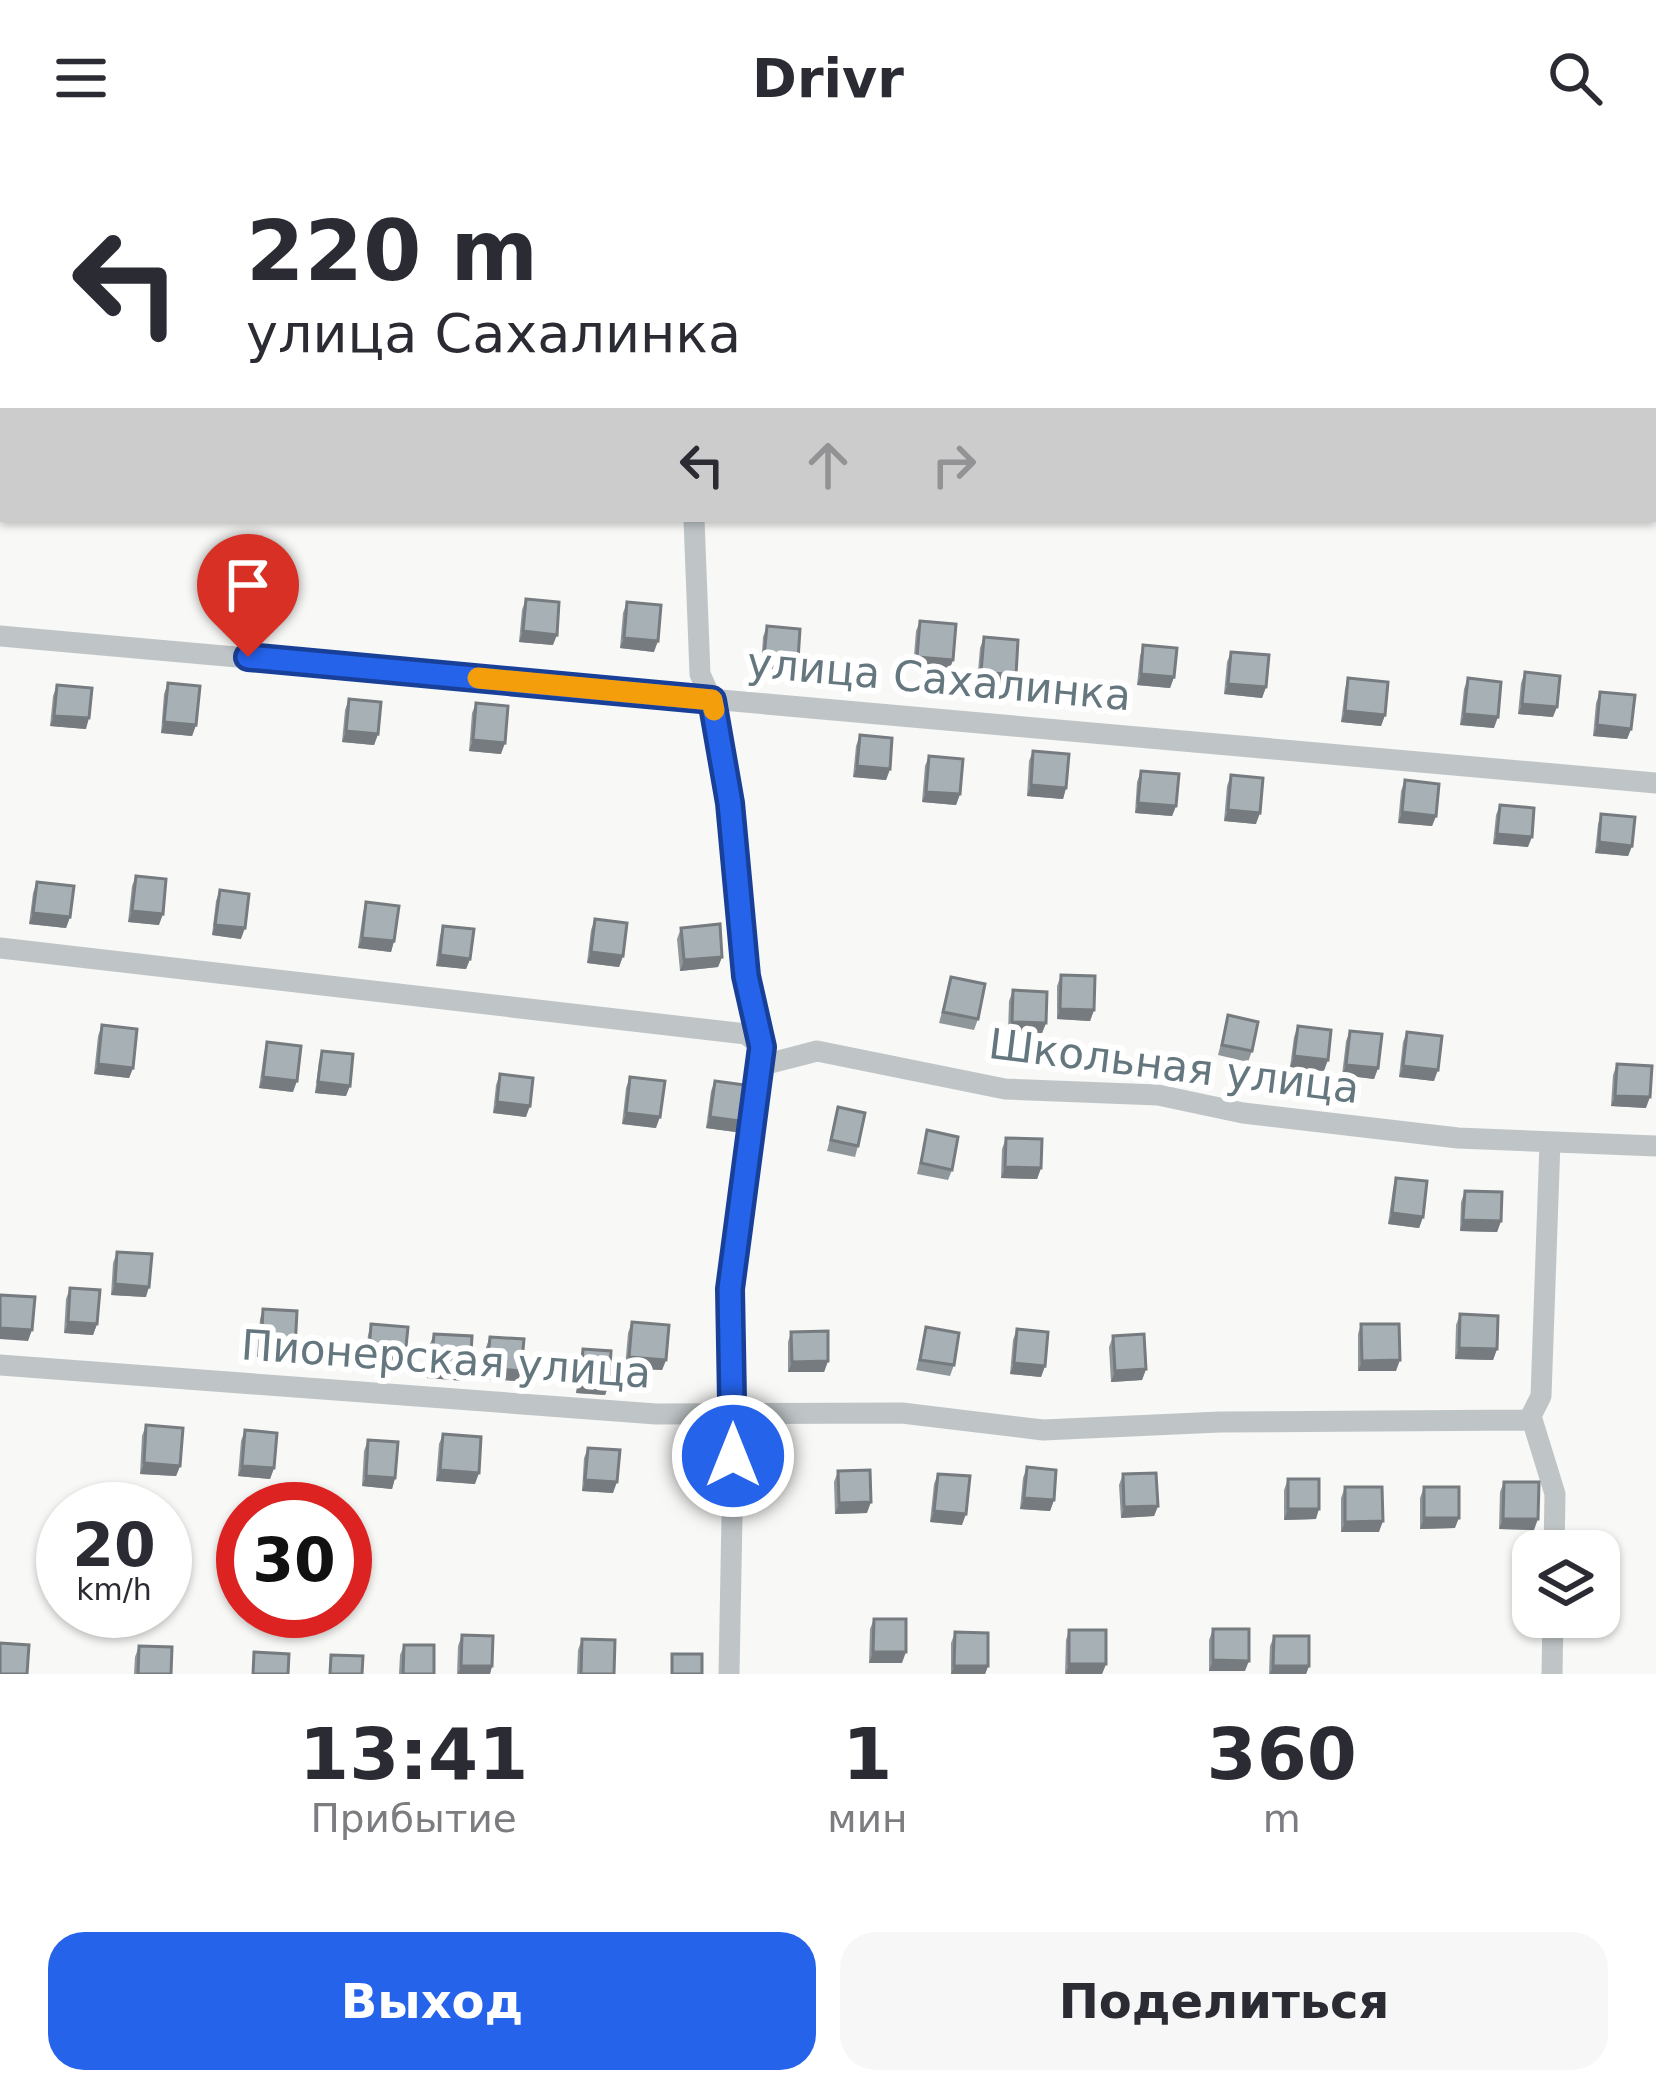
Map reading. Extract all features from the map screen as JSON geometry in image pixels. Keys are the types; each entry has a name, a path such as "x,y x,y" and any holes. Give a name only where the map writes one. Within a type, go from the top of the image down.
{"street":[{"path":"694,522 700,674 712,700 730,803 746,976 761,1056 730,1289 734,1412 729,1674"},
{"name":"улица Сахалинка","path":"0,636 1656,783"},
{"path":"0,948 746,1034 761,1056"},
{"name":"Школьная улица","path":"761,1056 817,1051 1005,1089 1158,1095 1243,1113 1458,1138 1656,1147"},
{"path":"1550,1142 1541,1396 1532,1420 1556,1494 1555,1530"},
{"name":"Пионерская улица","path":"0,1365 656,1414 902,1413 1042,1430 1220,1422 1532,1420"},
{"path":"1552,1674 1553,1638"}],"building":[{"path":"223,576 253,579 251,610 220,607"},
{"path":"526,599 559,602 557,635 523,631"},
{"path":"627,602 661,605 658,641 624,638"},
{"path":"920,621 956,624 953,660 917,657"},
{"path":"767,626 800,629 798,660 764,657"},
{"path":"984,637 1018,640 1016,675 981,672"},
{"path":"1143,645 1177,648 1174,677 1141,674"},
{"path":"1231,652 1269,655 1266,687 1228,684"},
{"path":"1525,672 1560,676 1557,707 1522,704"},
{"path":"1348,678 1388,682 1385,715 1345,711"},
{"path":"1468,678 1501,682 1498,717 1464,714"},
{"path":"168,683 200,686 196,725 164,722"},
{"path":"57,685 92,688 89,718 54,716"},
{"path":"1600,692 1635,695 1631,729 1597,725"},
{"path":"349,699 381,702 378,734 346,731"},
{"path":"476,703 508,706 505,743 473,740"},
{"path":"860,735 892,738 890,769 857,766"},
{"path":"1033,751 1069,754 1066,788 1031,785"},
{"path":"929,756 963,759 960,794 926,792"},
{"path":"1141,771 1179,774 1176,806 1138,803"},
{"path":"1231,775 1263,778 1260,813 1228,810"},
{"path":"1405,780 1439,784 1436,816 1402,812"},
{"path":"1500,805 1534,808 1532,837 1497,834"},
{"path":"1601,814 1635,817 1632,846 1599,842"},
{"path":"136,876 166,879 163,914 132,911"},
{"path":"37,882 74,886 70,917 33,913"},
{"path":"220,890 249,894 245,928 215,925"},
{"path":"366,902 399,906 394,941 362,938"},
{"path":"595,919 627,923 623,956 591,952"},
{"path":"720,924 722,957 684,960 681,928"},
{"path":"443,926 474,929 470,959 440,955"},
{"path":"1061,975 1095,976 1094,1010 1060,1009"},
{"path":"951,977 985,984 978,1019 943,1012"},
{"path":"1013,990 1047,992 1046,1023 1012,1022"},
{"path":"1228,1015 1258,1022 1252,1051 1222,1045"},
{"path":"102,1025 137,1029 133,1068 98,1064"},
{"path":"1298,1026 1331,1030 1328,1060 1294,1056"},
{"path":"1350,1031 1382,1034 1378,1068 1346,1065"},
{"path":"1407,1032 1442,1036 1438,1070 1403,1066"},
{"path":"267,1042 301,1046 297,1081 263,1077"},
{"path":"322,1051 353,1054 350,1086 318,1082"},
{"path":"1617,1064 1652,1066 1650,1097 1615,1096"},
{"path":"500,1074 533,1078 530,1106 497,1102"},
{"path":"630,1077 665,1081 660,1117 626,1113"},
{"path":"715,1081 752,1086 747,1122 710,1117"},
{"path":"838,1107 865,1113 858,1146 831,1140"},
{"path":"927,1130 958,1137 952,1170 921,1163"},
{"path":"1006,1138 1042,1139 1041,1168 1005,1167"},
{"path":"1396,1178 1427,1181 1423,1217 1392,1213"},
{"path":"1465,1191 1502,1192 1501,1221 1463,1220"},
{"path":"117,1252 152,1254 149,1287 115,1284"},
{"path":"70,1288 100,1290 97,1324 68,1322"},
{"path":"0,1295 35,1297 32,1330 0,1328"},
{"path":"263,1309 297,1311 295,1349 261,1347"},
{"path":"1460,1314 1498,1316 1497,1349 1459,1348"},
{"path":"632,1322 669,1325 666,1360 629,1357"},
{"path":"371,1324 408,1327 405,1357 369,1354"},
{"path":"1361,1324 1399,1324 1400,1360 1362,1361"},
{"path":"926,1327 959,1333 954,1365 920,1360"},
{"path":"1017,1329 1048,1332 1045,1366 1014,1363"},
{"path":"828,1331 828,1361 792,1362 791,1332"},
{"path":"434,1334 472,1336 470,1370 431,1367"},
{"path":"1144,1334 1146,1369 1115,1371 1113,1336"},
{"path":"490,1337 524,1339 521,1371 487,1368"},
{"path":"583,1349 611,1351 609,1384 580,1382"},
{"path":"146,1425 183,1428 180,1466 144,1463"},
{"path":"245,1430 277,1433 274,1468 242,1466"},
{"path":"443,1434 481,1437 479,1473 440,1470"},
{"path":"368,1440 398,1442 395,1478 366,1476"},
{"path":"588,1448 620,1450 617,1482 585,1480"},
{"path":"1027,1467 1056,1470 1054,1500 1024,1498"},
{"path":"870,1470 871,1502 839,1503 838,1471"},
{"path":"1156,1473 1158,1506 1124,1507 1123,1474"},
{"path":"938,1474 970,1476 966,1514 934,1511"},
{"path":"1288,1479 1319,1479 1319,1509 1288,1509"},
{"path":"1504,1482 1539,1482 1538,1519 1503,1519"},
{"path":"1345,1487 1382,1487 1383,1521 1345,1522"},
{"path":"1424,1487 1459,1487 1459,1518 1424,1518"},
{"path":"874,1619 906,1619 906,1652 873,1652"},
{"path":"1213,1629 1249,1629 1249,1661 1213,1660"},
{"path":"1069,1630 1106,1630 1106,1664 1069,1664"},
{"path":"955,1632 988,1633 988,1666 954,1666"},
{"path":"462,1635 493,1636 492,1666 461,1666"},
{"path":"1274,1636 1309,1636 1309,1666 1273,1666"},
{"path":"582,1639 615,1640 614,1674 581,1674"},
{"path":"0,1643 29,1645 27,1674 0,1674"},
{"path":"404,1645 434,1645 434,1674 403,1674"},
{"path":"139,1646 172,1647 171,1674 138,1674"},
{"path":"254,1652 289,1654 288,1674 253,1674"},
{"path":"672,1654 702,1654 702,1674 672,1674"},
{"path":"331,1655 363,1656 362,1674 330,1674"}],"slow traffic":[{"path":"478,678 712,700 714,710"}],"route":[{"path":"248,657 712,700 730,803 746,976 762,1047 730,1289 733,1456"}]}
